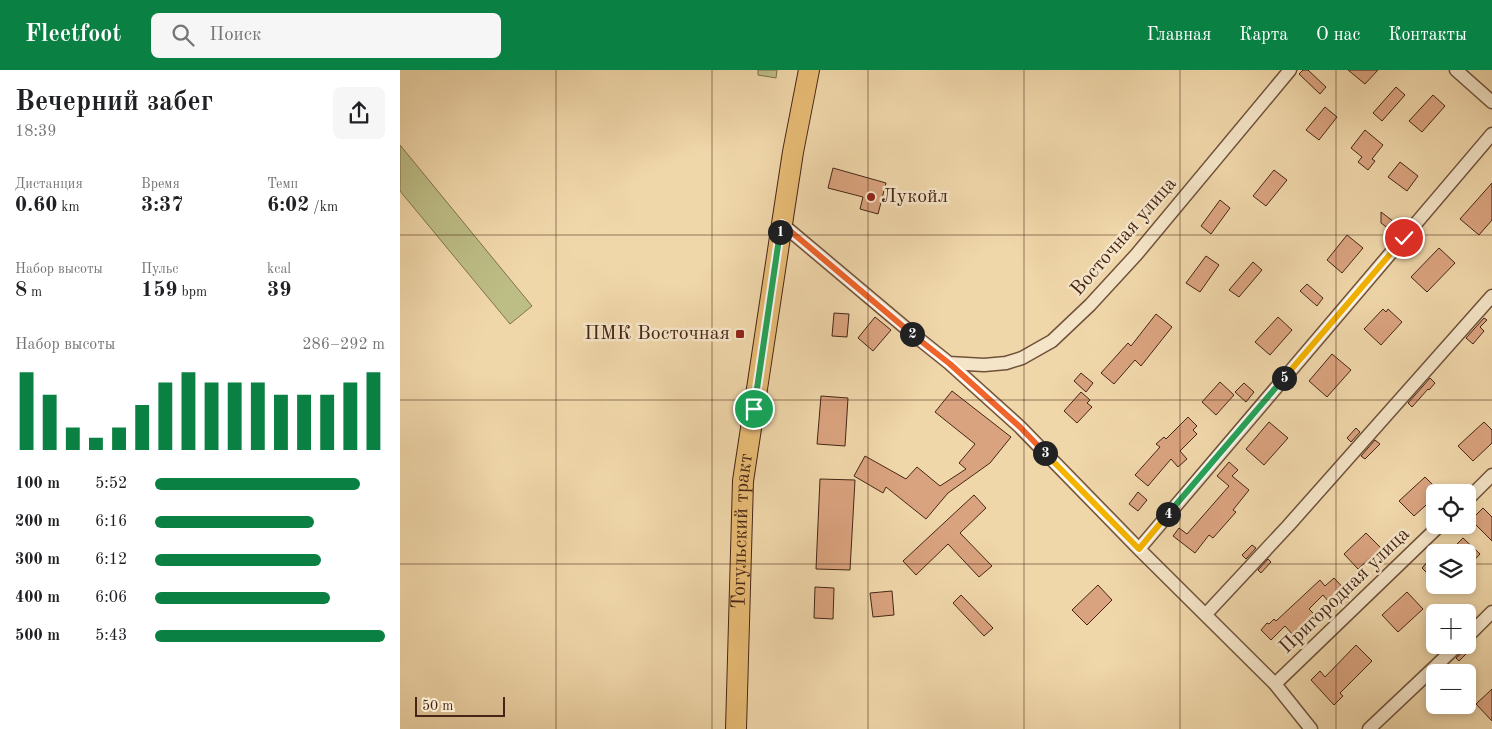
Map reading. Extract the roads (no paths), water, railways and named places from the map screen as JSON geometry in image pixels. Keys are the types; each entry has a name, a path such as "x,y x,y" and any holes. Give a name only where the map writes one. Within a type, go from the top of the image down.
{"main road":[{"name":"Тогульский тракт","path":"736,729 743,480 793,152 809,70"}],"street":[{"name":"Восточная улица","path":"950,364 984,366 1006,363 1022,358 1058,336 1090,305 1136,255 1290,70"},
{"path":"1456,70 1492,102"},
{"path":"1139,549 1492,134"},
{"path":"782,224 950,364 1020,427 1275,684 1311,729"},
{"path":"1206,614 1288,526 1492,296"},
{"path":"1476,491 1492,476"},
{"name":"Пригородная улица","path":"1275,684 1431,534"},
{"path":"1476,628 1492,612"},
{"path":"1369,729 1448,654"}],"place":[{"name":"Лукойл","path":"871,197"},
{"name":"ПМК Восточная","path":"740,334"}]}
